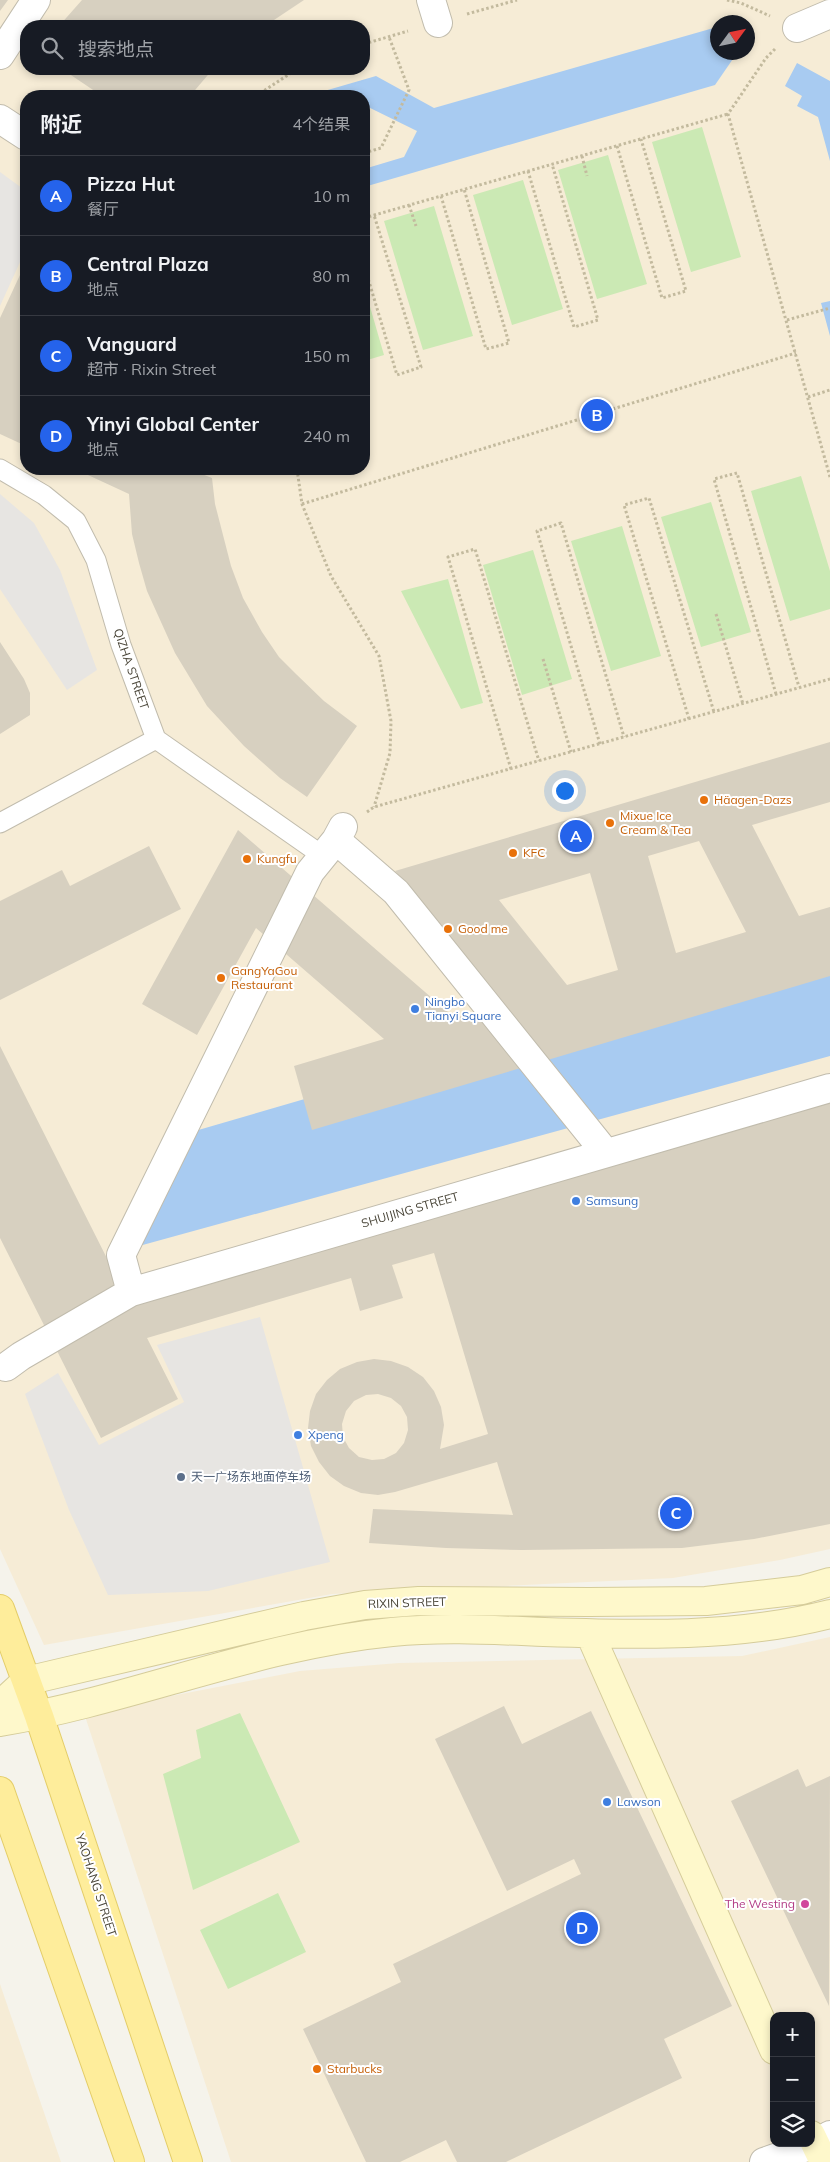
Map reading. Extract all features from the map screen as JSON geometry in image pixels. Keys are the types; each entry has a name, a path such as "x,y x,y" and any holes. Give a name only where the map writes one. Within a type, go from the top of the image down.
{"main road":[{"name":"YAOHANG STREET","path":"0,1610 39,1716 188,2162"},
{"path":"0,1791 130,2162"}],"street":[{"path":"23,20 36,0"},
{"path":"797,28 830,14"},
{"path":"0,55 20,24"},
{"path":"0,119 20,132"},
{"path":"131,1292 121,1255 310,872 334,841 396,892 605,1152"},
{"name":"SHUIJING STREET","path":"6,1367 21,1356 131,1292 605,1152 830,1088"},
{"name":"RIXIN STREET","path":"0,1705 26,1681 304,1616 366,1604 419,1601 706,1601 802,1590 830,1582"},
{"path":"0,1722 39,1716 253,1657 371,1634 428,1628 590,1634 722,1632 780,1625 830,1614"},
{"path":"590,1634 770,2041"},
{"path":"764,2162 820,2144"}],"lane":[{"name":"QIZHA STREET","path":"0,469 44,495 76,521 96,560 121,645 156,739"},
{"path":"0,823 156,739 199,771 334,841"}],"path":[{"path":"370,216 728,114 766,58 797,28"},
{"path":"370,151 381,148 409,90 389,37"},
{"path":"265,90 288,75"},
{"path":"728,114 830,477"},
{"path":"617,146 662,298 686,291 641,138"},
{"path":"582,156 587,176"},
{"path":"528,171 574,327 598,320 552,164"},
{"path":"441,196 486,350 509,343 464,189"},
{"path":"409,205 416,226"},
{"path":"370,285 397,375 421,367 374,215"},
{"path":"787,320 830,308"},
{"path":"302,504 796,353"},
{"path":"808,396 830,390"},
{"path":"776,694 714,480 737,473 799,687"},
{"path":"298,475 302,504 331,576 379,656 391,721 390,754 374,807 830,679"},
{"path":"689,719 624,506 649,498 714,712"},
{"path":"600,744 537,531 561,523 624,737"},
{"path":"511,769 448,557 475,549 538,761"},
{"path":"716,614 743,704"},
{"path":"543,660 571,752"}],"shaded area":[{"name":"Ningbo Tianyi Square","path":"0,0 830,0 830,1549 780,1560 673,1578 332,1594 44,1645 0,1549"},
{"path":"0,172 20,187 20,262 0,306"},
{"path":"0,494 34,523 60,570 97,670 67,690 0,589"},
{"name":"天一广场东地面停车场","path":"260,1317 330,1562 208,1591 108,1595 69,1510 25,1394 58,1373 99,1445 184,1402 157,1345"},
{"path":"830,1637 830,2162 231,2162 84,1713 300,1671 399,1663 742,1656"},
{"path":"0,1984 61,2162 0,2162"}],"green space":[{"path":"702,127 741,257 691,272 652,142"},
{"path":"608,155 647,284 597,299 558,170"},
{"path":"523,180 563,309 512,325 473,195"},
{"path":"434,206 473,336 423,350 384,221"},
{"path":"370,307 384,355 370,359"},
{"path":"801,476 830,571 830,609 790,621 751,491"},
{"path":"711,502 751,632 701,647 661,517"},
{"path":"622,526 661,656 611,671 571,541"},
{"path":"533,550 572,679 522,695 483,565"},
{"path":"448,579 483,703 461,709 401,591"},
{"path":"240,1713 300,1842 193,1890 163,1774 201,1758 196,1730"},
{"path":"278,1893 306,1952 228,1989 200,1930"}],"water":[{"path":"710,29 710,60 732,60 715,85 370,185 370,167 404,157 417,131 370,108 370,90 328,90 376,76 434,108"},
{"path":"797,63 830,81 830,161 818,117 797,106 802,96 785,86"},
{"path":"830,301 830,336 821,303"},
{"path":"830,946 830,1056 139,1246 195,1131"}],"building":[{"path":"0,0 8,0 0,11"},
{"path":"82,0 304,0 274,20 64,20"},
{"path":"71,75 208,75 195,90 93,90"},
{"path":"20,275 20,443 0,434 0,318"},
{"path":"88,475 204,475 212,478 215,504 231,566 243,598 262,632 279,657 296,674 324,701 357,726 307,797 280,778 244,746 207,706 175,653 147,591 132,534 129,494"},
{"path":"0,642 24,679 30,693 30,715 0,734"},
{"path":"830,742 830,802 752,825 799,916 830,907 830,976 312,1130 294,1066 384,1039 256,928 197,1035 142,1004 238,830 455,1018 501,1005 395,871","holes":["699,841 746,932 676,953 648,856","590,873 618,970 567,985 499,900"]},
{"path":"149,846 181,909 0,1000 0,901 62,870 70,886"},
{"path":"0,1046 131,1306 830,1098 830,1524 754,1539 682,1548 522,1550 369,1543 373,1509 513,1515 497,1462 395,1492 378,1495 361,1493 344,1486 330,1476 319,1462 311,1446 308,1428 310,1411 316,1394 327,1380 340,1369 357,1362 374,1359 391,1361 408,1367 423,1377 434,1391 441,1407 444,1425 440,1449 488,1434 434,1253 392,1265 403,1298 360,1311 351,1278 147,1338 178,1399 101,1438 0,1238","holes":["378,1394 391,1398 401,1406 407,1417 408,1430 404,1443 396,1453 384,1459 372,1460 359,1457 349,1448 343,1437 342,1424 346,1411 354,1401 366,1395"]},
{"path":"504,1706 522,1744 591,1711 732,2006 664,2039 682,2078 506,2162 457,2162 446,2140 400,2162 366,2162 303,2029 401,1982 393,1964 581,1874 574,1859 507,1891 435,1739"},
{"name":"The Westing","path":"798,1769 806,1787 830,1776 829,2006 731,1801"}],"place":[{"name":"Central Plaza","path":"597,415"},
{"name":"Häagen-Dazs","path":"704,800"},
{"name":"Mixue Ice Cream & Tea","path":"610,823"},
{"name":"Pizza Hut","path":"576,836"},
{"name":"KFC","path":"513,853"},
{"name":"Kungfu","path":"247,859"},
{"name":"Good me","path":"448,929"},
{"name":"GangYaGou Restaurant","path":"221,978"},
{"name":"Ningbo Tianyi Square","path":"415,1009"},
{"name":"Samsung","path":"576,1201"},
{"name":"Xpeng","path":"298,1435"},
{"name":"天一广场东地面停车场","path":"181,1477"},
{"name":"Vanguard","path":"676,1513"},
{"name":"Lawson","path":"607,1802"},
{"name":"The Westing","path":"805,1904"},
{"name":"Yinyi Global Center","path":"582,1928"},
{"name":"Starbucks","path":"317,2069"}]}
